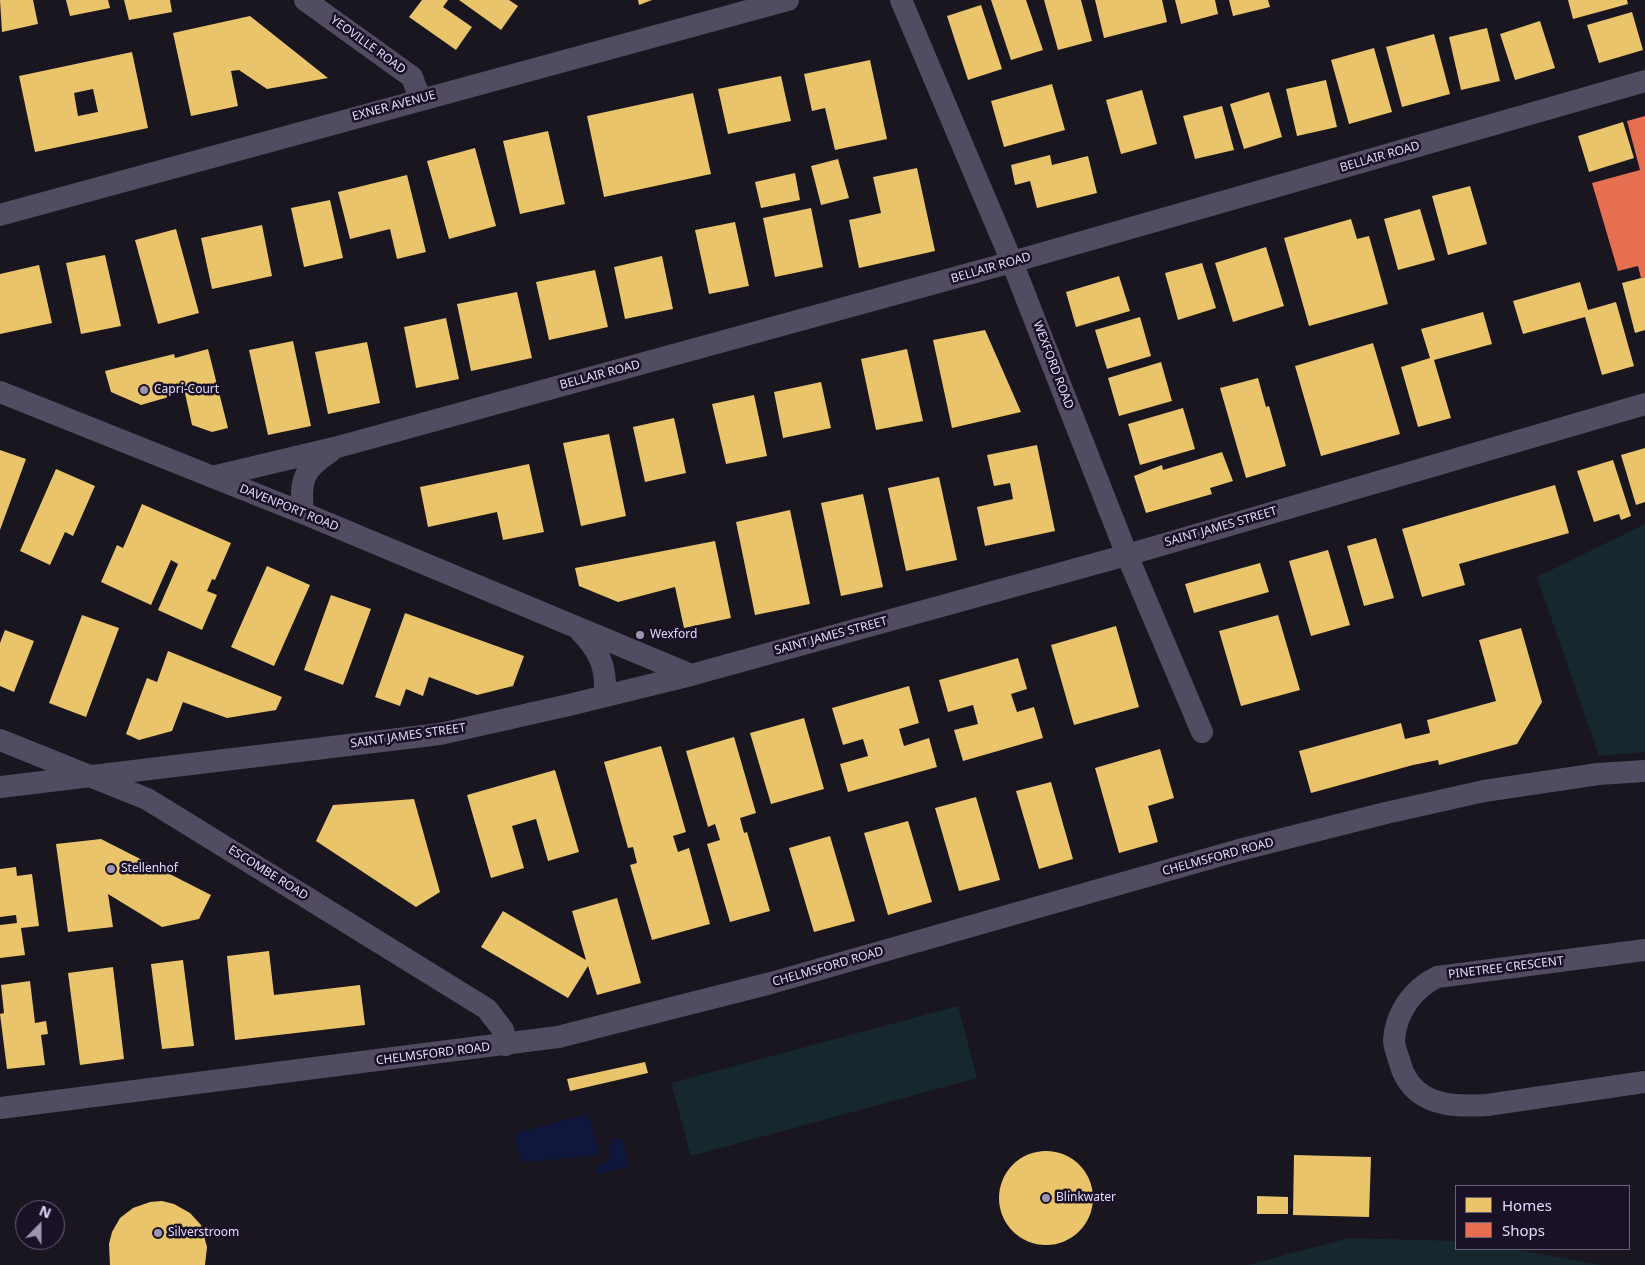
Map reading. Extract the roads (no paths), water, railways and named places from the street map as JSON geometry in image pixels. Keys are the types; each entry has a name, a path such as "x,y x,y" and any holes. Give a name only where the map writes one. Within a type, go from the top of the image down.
{"street":[{"name":"YEOVILLE ROAD","path":"305,0 412,78 420,99"},
{"name":"EXNER AVENUE","path":"0,215 788,0"},
{"name":"WEXFORD ROAD","path":"901,0 1012,262 1127,554 1202,732"},
{"name":"BELLAIR ROAD","path":"212,477 334,448 1012,262 1645,81"},
{"name":"DAVENPORT ROAD","path":"0,392 303,513 691,675"},
{"name":"SAINT JAMES STREET","path":"0,786 440,734 604,696 691,675 1127,554 1645,404"},
{"name":"BELLAIR ROAD","path":"303,513 301,485 305,475 313,464 334,448"},
{"name":"DAVENPORT ROAD","path":"577,628 590,642 602,660 605,676 604,696"},
{"name":"ESCOMBE ROAD","path":"0,740 147,799 487,1009 504,1030 506,1045"},
{"name":"CHELMSFORD ROAD","path":"0,1108 558,1038 771,982 1239,850 1386,813 1484,791 1598,774 1645,771"},
{"name":"PINETREE CRESCENT","path":"1645,950 1437,977 1424,984 1412,995 1401,1013 1394,1042 1402,1070 1411,1086 1424,1096 1446,1103 1467,1106 1487,1105 1645,1082"}],"water":[{"path":"588,1114 600,1155 525,1162 521,1159 515,1137 517,1133"},
{"path":"620,1138 623,1140 629,1166 597,1175 595,1168 609,1161 611,1140"}],"place":[{"name":"Capri-Court","path":"144,390"},
{"name":"Wexford","path":"640,635"},
{"name":"Stellenhof","path":"111,869"},
{"name":"Blinkwater","path":"1046,1198"},
{"name":"Silverstroom","path":"158,1233"}]}
